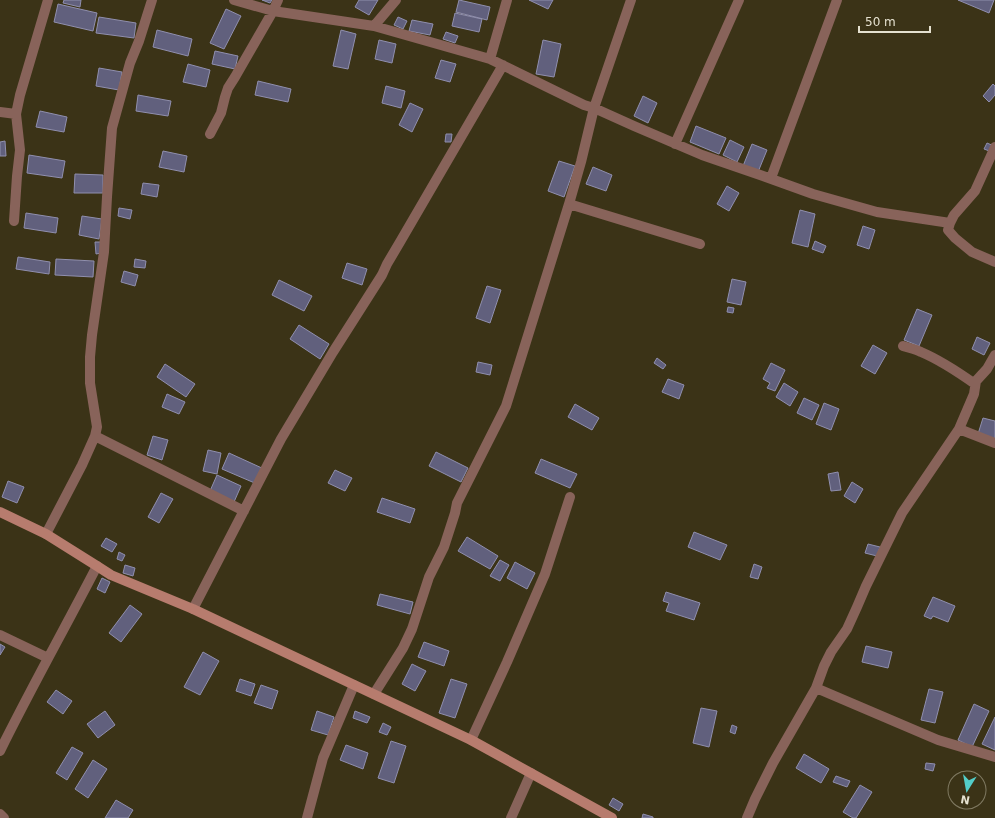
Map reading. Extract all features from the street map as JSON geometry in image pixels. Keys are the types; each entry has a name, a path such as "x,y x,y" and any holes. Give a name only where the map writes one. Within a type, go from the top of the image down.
{"street":[{"path":"14,220 20,150 16,114 20,95 48,0"},
{"path":"46,534 82,465 95,436 97,427 90,383 90,357 104,252 112,128 130,63 139,41 152,0"},
{"path":"234,0 273,11 374,26 490,59 584,105 702,155 771,178 812,194 877,212 950,223"},
{"path":"210,134 221,113 228,88 236,77 278,0"},
{"path":"374,26 396,0"},
{"path":"490,59 507,0"},
{"path":"374,694 412,629 429,577 444,547 457,503 506,406 569,204 594,108 631,0"},
{"path":"675,144 739,0"},
{"path":"771,178 837,0"},
{"path":"193,609 281,439 333,352 382,275 386,264 503,65"},
{"path":"0,112 16,114"},
{"path":"995,147 975,191 954,215 948,230 972,252 995,262"},
{"path":"569,204 700,244"},
{"path":"903,346 920,351 932,357 955,370 975,384"},
{"path":"747,818 773,763 816,688 831,652 846,629 902,513 959,429 974,394 975,384 995,355"},
{"path":"959,429 995,443"},
{"path":"95,436 244,511"},
{"path":"471,740 545,574 570,497"},
{"path":"0,512 46,534 111,575 193,609 471,740 612,818"},
{"path":"0,750 97,566"},
{"path":"0,635 48,658"},
{"path":"307,818 323,758 354,685"},
{"path":"816,688 938,740 995,757"},
{"path":"511,818 531,773"},
{"path":"0,814 4,818"}],"building":[{"path":"64,0 81,0 80,7 63,3"},
{"path":"262,0 272,0 270,3"},
{"path":"359,0 378,0 369,15 355,7"},
{"path":"459,0 490,7 487,20 456,12"},
{"path":"529,0 553,0 548,9"},
{"path":"958,0 994,0 989,13"},
{"path":"58,4 97,13 93,31 54,22"},
{"path":"226,9 241,16 224,49 210,43"},
{"path":"455,13 482,19 479,32 452,26"},
{"path":"99,17 136,23 134,38 96,33"},
{"path":"398,17 407,21 403,29 394,25"},
{"path":"412,20 433,24 430,35 409,31"},
{"path":"157,30 192,39 188,56 153,47"},
{"path":"341,30 356,34 348,69 333,66"},
{"path":"446,32 458,36 455,43 443,39"},
{"path":"379,40 396,44 392,63 375,59"},
{"path":"543,40 561,44 554,77 536,74"},
{"path":"215,51 238,56 235,69 212,64"},
{"path":"441,60 456,64 450,82 435,78"},
{"path":"188,64 210,70 206,87 183,82"},
{"path":"99,68 122,72 119,90 96,86"},
{"path":"258,81 291,89 288,102 255,95"},
{"path":"993,84 995,86 995,95 989,102 983,96"},
{"path":"386,86 405,91 401,108 382,103"},
{"path":"138,95 171,101 168,116 136,111"},
{"path":"643,96 657,103 648,123 634,116"},
{"path":"410,103 423,109 412,132 399,125"},
{"path":"40,111 67,117 64,132 36,127"},
{"path":"696,126 726,138 719,154 690,142"},
{"path":"446,134 452,134 451,142 445,142"},
{"path":"730,140 744,147 737,162 723,155"},
{"path":"5,141 6,156 0,156 0,142"},
{"path":"987,143 994,146 992,152 984,149"},
{"path":"752,144 767,150 758,172 743,166"},
{"path":"163,151 187,156 184,172 159,167"},
{"path":"29,155 65,161 62,178 27,173"},
{"path":"559,161 575,166 564,197 548,191"},
{"path":"593,167 612,175 606,191 586,184"},
{"path":"75,174 103,175 103,193 74,193"},
{"path":"143,183 159,185 157,197 141,194"},
{"path":"727,186 739,193 729,211 717,204"},
{"path":"119,208 132,210 130,219 118,216"},
{"path":"800,210 815,214 808,247 792,243"},
{"path":"26,213 58,218 56,233 24,228"},
{"path":"82,216 102,219 99,239 79,235"},
{"path":"863,226 875,230 869,249 857,245"},
{"path":"815,241 826,246 823,253 812,249"},
{"path":"95,242 101,242 101,253 96,254"},
{"path":"18,257 50,262 49,274 16,269"},
{"path":"56,259 94,261 93,277 55,275"},
{"path":"135,259 146,261 145,268 134,267"},
{"path":"347,263 367,269 362,285 342,278"},
{"path":"124,271 138,275 135,286 121,282"},
{"path":"732,279 746,282 741,305 727,302"},
{"path":"279,280 312,296 304,311 272,295"},
{"path":"487,286 501,290 490,323 476,318"},
{"path":"728,307 734,308 733,313 727,312"},
{"path":"917,309 932,315 919,346 904,340"},
{"path":"299,325 329,344 320,359 290,339"},
{"path":"977,337 990,343 984,355 972,349"},
{"path":"873,345 887,353 875,374 861,366"},
{"path":"657,358 666,365 663,369 654,363"},
{"path":"478,362 492,365 490,375 476,372"},
{"path":"771,363 785,370 775,391 767,388 770,383 763,379"},
{"path":"165,364 195,384 186,397 157,377"},
{"path":"668,379 684,385 679,399 662,392"},
{"path":"784,383 798,392 790,406 776,397"},
{"path":"167,394 185,402 179,414 162,407"},
{"path":"804,398 819,405 812,420 797,413"},
{"path":"824,403 839,409 831,430 816,424"},
{"path":"575,404 599,418 592,430 568,417"},
{"path":"983,418 995,421 995,439 978,434"},
{"path":"153,436 168,440 162,460 147,455"},
{"path":"208,450 221,453 217,474 203,471"},
{"path":"436,452 468,468 461,482 429,466"},
{"path":"229,453 264,469 257,484 222,469"},
{"path":"541,459 577,474 570,488 535,473"},
{"path":"335,470 352,478 345,491 328,483"},
{"path":"838,472 841,490 831,491 828,474"},
{"path":"217,475 241,486 234,502 210,491"},
{"path":"8,481 24,487 17,503 2,497"},
{"path":"852,482 863,489 855,503 844,496"},
{"path":"161,493 173,499 159,523 148,517"},
{"path":"382,498 415,509 410,523 377,512"},
{"path":"694,532 727,545 720,560 688,547"},
{"path":"467,537 498,556 490,569 458,551"},
{"path":"106,538 117,544 112,552 101,546"},
{"path":"868,544 880,547 877,556 865,553"},
{"path":"119,552 125,555 122,561 117,559"},
{"path":"500,560 509,565 500,581 490,576"},
{"path":"515,562 535,573 527,589 507,578"},
{"path":"754,564 762,567 758,579 750,577"},
{"path":"125,565 135,568 133,576 123,573"},
{"path":"102,578 110,582 105,593 97,589"},
{"path":"666,592 700,603 694,620 666,611 669,603 663,601"},
{"path":"380,594 413,602 410,614 377,605"},
{"path":"933,597 955,606 948,622 933,616 931,619 924,616"},
{"path":"130,605 142,614 121,642 109,633"},
{"path":"424,642 449,651 444,666 418,657"},
{"path":"0,644 5,647 0,655"},
{"path":"866,646 892,652 888,668 862,662"},
{"path":"203,652 219,661 200,695 184,687"},
{"path":"412,664 426,671 415,691 402,684"},
{"path":"240,679 255,684 251,696 236,691"},
{"path":"451,679 467,684 455,718 439,713"},
{"path":"261,685 278,691 272,709 254,703"},
{"path":"929,689 943,692 935,723 921,720"},
{"path":"56,690 72,701 63,714 47,702"},
{"path":"974,704 989,711 972,747 958,740"},
{"path":"701,708 717,711 709,747 693,743"},
{"path":"105,711 115,725 98,738 87,724"},
{"path":"317,711 334,717 328,735 311,730"},
{"path":"355,711 370,717 367,723 353,718"},
{"path":"995,717 995,750 982,744"},
{"path":"383,723 391,727 387,735 379,732"},
{"path":"732,725 737,727 735,734 730,732"},
{"path":"391,741 406,746 394,783 378,778"},
{"path":"346,745 368,753 363,769 340,760"},
{"path":"72,747 83,753 67,780 56,773"},
{"path":"804,754 829,769 821,783 796,768"},
{"path":"93,760 107,769 88,798 75,789"},
{"path":"926,763 935,764 933,771 925,769"},
{"path":"836,776 850,781 847,787 833,782"},
{"path":"860,785 872,792 856,818 853,818 843,812"},
{"path":"613,798 623,804 619,811 609,805"},
{"path":"116,800 133,810 128,818 105,818"},
{"path":"643,814 653,817 653,818 642,818"}]}
